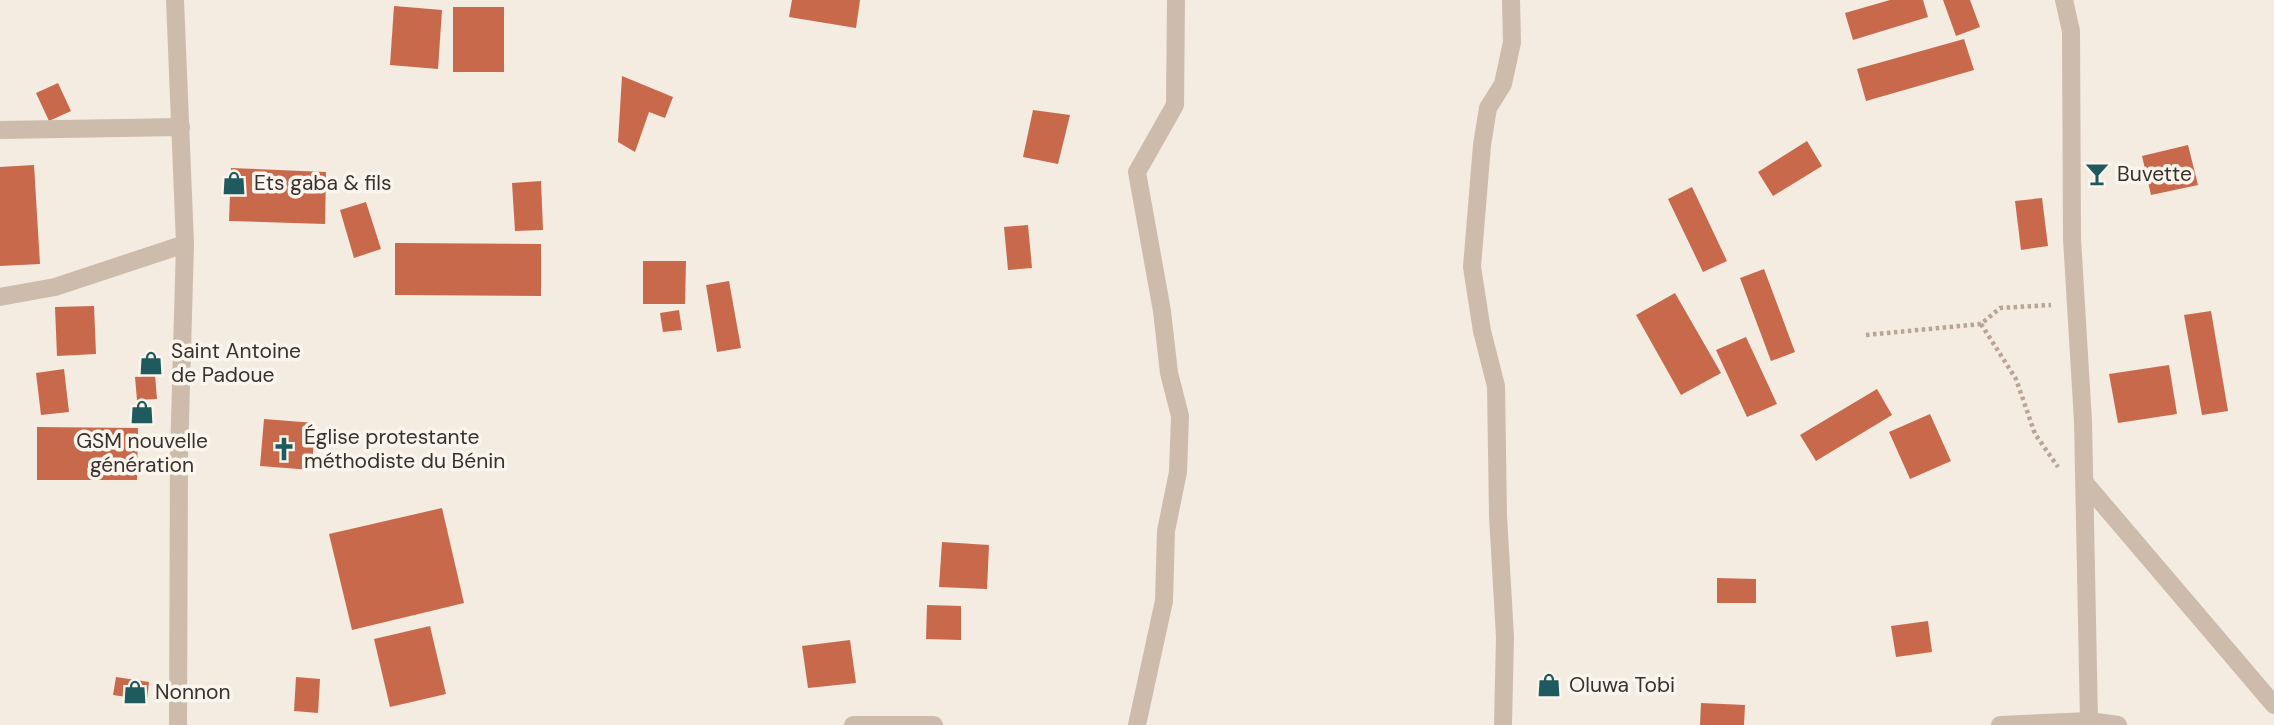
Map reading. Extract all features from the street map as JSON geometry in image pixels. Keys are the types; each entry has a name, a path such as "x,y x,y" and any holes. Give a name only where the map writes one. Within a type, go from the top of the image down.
{"street":[{"path":"175,0 186,244 179,457 178,725"},
{"path":"1137,725 1164,601 1166,531 1178,472 1180,416 1169,373 1162,311 1137,172 1175,105 1175,0"},
{"path":"1503,725 1505,637 1498,516 1496,386 1482,331 1472,267 1482,145 1488,108 1503,84 1512,42 1511,0"},
{"path":"2064,0 2071,31 2072,239 2085,483 2089,721"},
{"path":"0,130 181,127"},
{"path":"0,298 55,287 186,244"},
{"path":"2085,483 2274,705"},
{"path":"2000,725 2089,721 2118,725"},
{"path":"853,725 934,725"}],"path":[{"path":"1866,335 1981,324 2000,308 2076,303"},
{"path":"1981,324 2016,379 2035,434 2064,477"}],"building":[{"path":"792,0 860,0 856,28 789,17"},
{"path":"1890,0 1923,0 1928,17 1853,40 1845,13"},
{"path":"1943,0 1970,0 1980,27 1956,36"},
{"path":"394,6 442,10 438,69 390,65"},
{"path":"453,7 504,7 504,72 453,72"},
{"path":"1964,39 1974,70 1866,101 1857,69"},
{"path":"622,76 673,97 665,118 649,112 635,152 618,142"},
{"path":"58,83 71,111 49,121 36,93"},
{"path":"1033,110 1070,115 1058,164 1023,157"},
{"path":"1807,141 1822,166 1773,196 1758,172"},
{"path":"2188,145 2198,185 2151,195 2142,156"},
{"path":"34,165 40,264 0,266 0,167"},
{"path":"231,168 326,172 325,224 229,221"},
{"path":"541,181 543,230 515,231 512,183"},
{"path":"1692,187 1727,261 1703,272 1668,199"},
{"path":"2042,198 2048,246 2021,250 2015,201"},
{"path":"366,202 381,249 354,258 340,210"},
{"path":"1028,225 1032,268 1008,270 1004,227"},
{"path":"395,243 541,244 541,296 395,295"},
{"path":"643,261 686,261 685,304 643,304"},
{"path":"1764,269 1795,352 1771,361 1740,278"},
{"path":"729,281 741,348 717,352 706,285"},
{"path":"1675,293 1721,373 1681,395 1636,315"},
{"path":"94,306 96,354 57,356 55,307"},
{"path":"679,310 682,330 663,332 660,313"},
{"path":"2211,311 2228,411 2202,415 2184,315"},
{"path":"1746,337 1777,404 1747,417 1716,350"},
{"path":"2169,365 2177,414 2118,423 2109,374"},
{"path":"64,369 69,412 41,415 36,373"},
{"path":"155,375 157,399 137,400 135,377"},
{"path":"1877,389 1892,415 1816,461 1800,435"},
{"path":"1930,414 1951,461 1910,479 1889,432"},
{"path":"264,419 315,423 312,470 260,466"},
{"path":"37,427 138,428 137,480 37,480"},
{"path":"442,508 464,603 352,630 329,534"},
{"path":"942,542 989,545 987,589 939,587"},
{"path":"1717,578 1756,579 1756,603 1717,603"},
{"path":"927,605 961,606 961,640 926,639"},
{"path":"1928,621 1932,652 1896,657 1891,626"},
{"path":"430,626 446,694 390,707 374,639"},
{"path":"850,640 856,683 808,688 802,646"},
{"path":"116,677 149,682 147,700 113,695"},
{"path":"296,677 320,679 318,713 294,711"},
{"path":"1701,703 1745,705 1744,725 1700,725"}],"place":[{"name":"Buvette","path":"2097,174"},
{"name":"Ets gaba & fils","path":"234,183"},
{"name":"Saint Antoine de Padoue","path":"151,363"},
{"name":"GSM nouvelle génération","path":"142,412"},
{"name":"Église protestante méthodiste du Bénin","path":"284,449"},
{"name":"Oluwa Tobi","path":"1549,685"},
{"name":"Nonnon","path":"135,692"}]}
